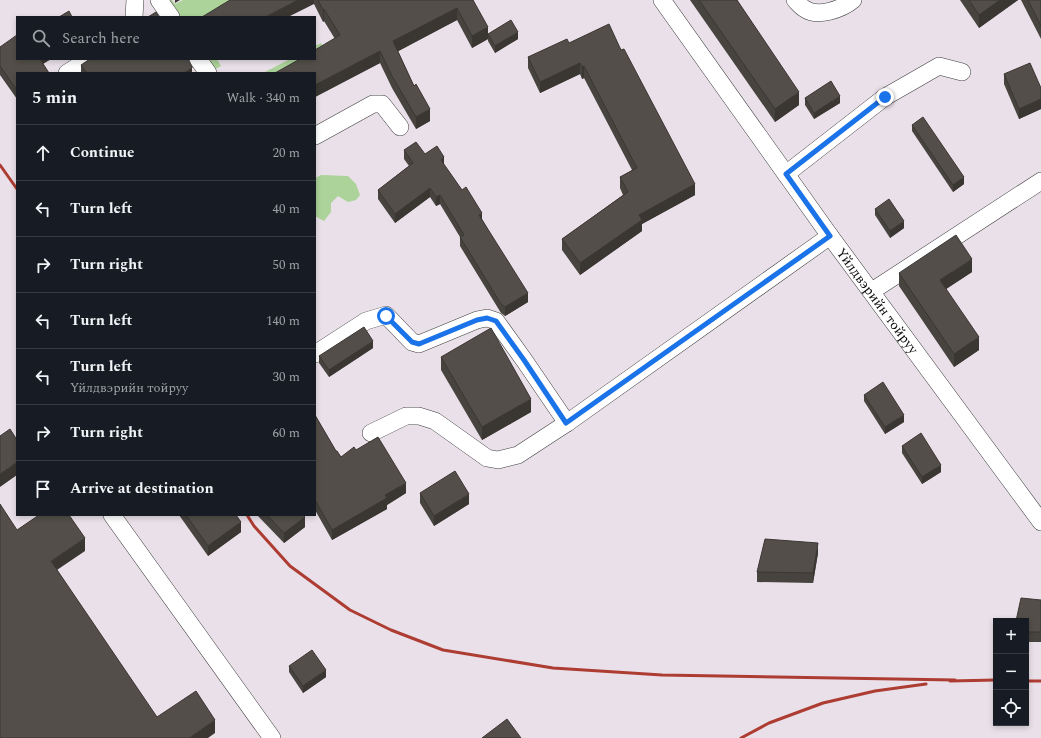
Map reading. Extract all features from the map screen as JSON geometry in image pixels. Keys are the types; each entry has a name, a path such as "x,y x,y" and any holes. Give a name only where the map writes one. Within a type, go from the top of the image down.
{"lane":[{"path":"134,16 135,0"},
{"path":"159,0 170,16"},
{"name":"Үйлдвэрийн тойруу","path":"662,0 830,236 1041,522"},
{"path":"795,0 806,10 823,13 845,6 853,0"},
{"path":"69,72 87,60"},
{"path":"199,60 207,72"},
{"path":"786,174 885,97 919,77 939,66 962,72"},
{"path":"316,135 373,104 382,104 400,127"},
{"path":"872,291 1041,181"},
{"path":"371,433 406,416 419,416 435,421 487,458 498,460 518,455 566,423 830,236"},
{"path":"316,353 366,321 386,316 412,342 419,344 477,320 487,318 496,321 566,423"},
{"path":"113,516 272,738"}],"shaded area":[{"path":"0,0 1041,0 1041,738 0,738"}],"green space":[{"path":"163,0 172,0 175,4 183,0 243,0 216,16 172,16"},
{"path":"321,43 328,52 316,59 316,46"},
{"path":"201,60 218,60 221,66 208,72"},
{"path":"288,60 314,60 293,72 265,72"},
{"path":"321,175 348,176 356,184 360,195 356,200 348,202 338,196 331,203 331,212 324,221 316,217 316,178"}],"building":[{"path":"230,0 298,0 267,16 204,16"},
{"path":"318,0 473,0 488,27 472,36 457,8 393,41 414,86 416,84 430,109 416,117 392,76 380,51 316,84 316,72 277,72 298,60 316,60 316,49 340,35 324,9 323,10"},
{"path":"699,0 737,0 799,92 775,109"},
{"path":"969,0 1000,0 979,15"},
{"path":"1028,0 1041,0 1041,26"},
{"path":"69,11 72,16 61,16"},
{"path":"156,12 158,16 150,16"},
{"path":"511,20 518,32 495,46 488,34"},
{"path":"609,24 621,50 624,49 695,184 639,215 642,220 580,263 562,239 628,192 620,177 637,168 584,66 582,67 580,63 540,82 528,57 567,39 569,43"},
{"path":"16,36 16,60 41,60 48,72 16,72 16,89 0,66 0,47"},
{"path":"88,60 188,60 192,68 186,72 86,72 81,65"},
{"path":"1030,63 1041,88 1041,99 1019,109 1004,74"},
{"path":"831,81 840,96 814,113 805,98"},
{"path":"923,117 964,177 953,185 912,125"},
{"path":"416,142 425,154 437,146 444,157 441,160 462,190 466,187 482,213 479,215 528,293 505,307 501,304 460,237 464,235 440,195 436,197 430,188 395,214 378,190 413,163 404,150"},
{"path":"889,199 904,221 890,231 875,209"},
{"path":"956,235 972,259 940,280 979,337 954,354 899,273"},
{"path":"364,327 373,341 329,370 319,356"},
{"path":"491,328 531,399 482,427 441,357"},
{"path":"883,382 904,415 885,427 864,395"},
{"path":"316,417 341,457 354,447 356,450 378,437 406,483 385,495 387,498 332,530 316,502"},
{"path":"10,429 16,438 16,463 0,474 0,436"},
{"path":"921,433 941,465 922,477 902,446"},
{"path":"455,471 469,494 434,516 420,493"},
{"path":"0,504 17,530 38,516 70,516 85,538 51,561 157,717 196,691 215,720 189,738 0,738"},
{"path":"187,516 237,516 241,522 208,546"},
{"path":"268,516 305,517 284,533"},
{"path":"765,539 818,543 813,573 757,572"},
{"path":"1021,598 1041,600 1041,632 1029,632 1029,618 1017,618"},
{"path":"312,650 326,670 303,686 289,666"},
{"path":"507,719 521,738 482,738"}],"railway":[{"path":"0,165 16,188"},
{"path":"248,516 254,526 290,566 350,610 391,630 443,650 553,668 662,675 955,680"},
{"path":"950,681 993,680"},
{"path":"1029,681 1041,681"},
{"path":"741,738 769,723 823,703 875,691 926,684"}],"route":[{"path":"386,316 412,342 419,344 477,320 487,318 496,321 566,423 830,236 786,174 885,97"}]}
